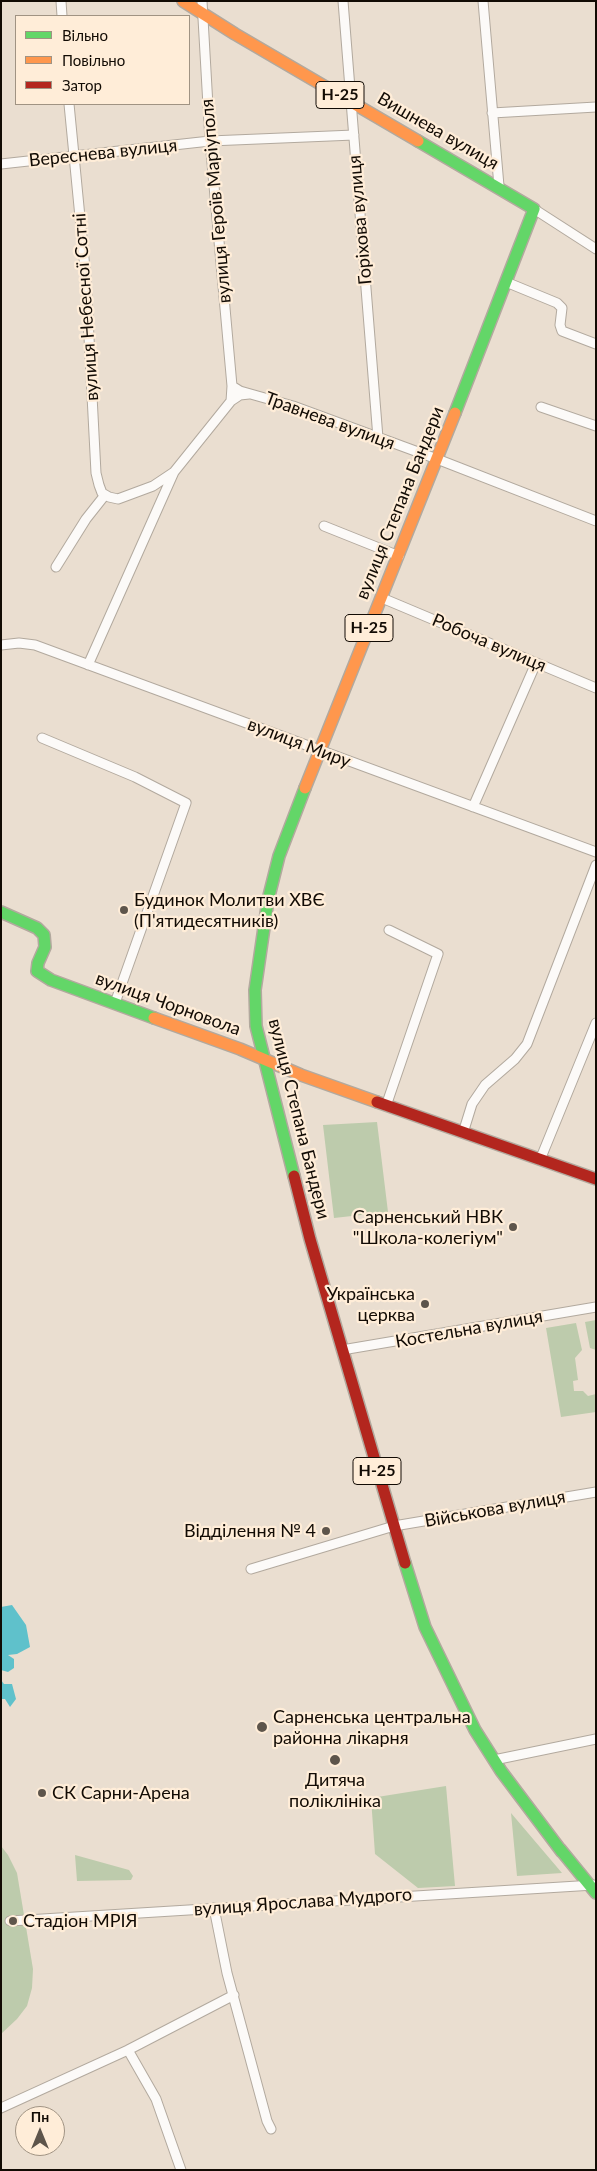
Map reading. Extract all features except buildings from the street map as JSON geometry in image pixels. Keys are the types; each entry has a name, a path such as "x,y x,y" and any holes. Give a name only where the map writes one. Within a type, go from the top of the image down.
{"main road":[{"name":"Вишнева вулиця","path":"183,1 499,186 534,209"},
{"name":"вулиця Степана Бандери","path":"534,209 399,556 319,750 279,856 268,900 255,990 256,1026 310,1239 425,1627 474,1730 561,1851 593,1888"},
{"name":"вулиця Чорновола","path":"1,912 36,928 44,935 45,946 37,971 43,976 264,1059 301,1075 596,1179"}],"street":[{"path":"61,1 62,15"},
{"name":"вулиця Героїв Маріуполя","path":"202,1 210,141 232,386 231,401"},
{"name":"Горіхова вулиця","path":"343,1 378,438"},
{"path":"483,1 499,186"},
{"name":"вулиця Небесної Сотні","path":"69,105 86,279 96,473 102,493 105,495"},
{"path":"492,114 596,107"},
{"name":"Вереснева вулиця","path":"1,164 210,141 354,135"},
{"name":"Вишнева вулиця","path":"534,209 596,249"},
{"path":"506,282 557,303 562,308 560,324 562,331 596,344"},
{"name":"Травнева вулиця","path":"232,386 437,459 596,521"},
{"path":"88,665 174,472 231,401 240,395 251,394"},
{"path":"541,407 596,426"},
{"path":"56,567 86,519 105,495 118,499 154,486 174,472"},
{"path":"154,486 161,491 163,497"},
{"path":"324,526 399,556"},
{"name":"Робоча вулиця","path":"382,598 596,688"},
{"name":"вулиця Миру","path":"1,645 19,643 35,645 596,852"},
{"path":"473,807 536,663"},
{"path":"42,738 135,777 186,803 115,1003"},
{"path":"462,1133 472,1104 485,1085 515,1059 527,1044 596,864"},
{"path":"386,1106 438,954 389,930"},
{"path":"540,1160 596,1023"},
{"name":"Костельна вулиця","path":"342,1350 596,1307"},
{"name":"Військова вулиця","path":"251,1569 394,1526 596,1492"},
{"path":"494,1760 596,1739"},
{"name":"вулиця Ярослава Мудрого","path":"10,1921 593,1888"},
{"path":"214,1908 227,1973 271,2129"},
{"path":"1,2108 128,2050 234,1995"},
{"path":"128,2050 156,2099 181,2170"}],"green space":[{"path":"377,1122 388,1212 334,1218 323,1125"},
{"path":"596,1320 596,1350 590,1348 585,1322"},
{"path":"576,1323 582,1350 575,1358 578,1380 573,1381 574,1391 583,1391 588,1396 596,1394 596,1412 561,1417 546,1328"},
{"path":"446,1786 455,1886 418,1888 375,1854 371,1798"},
{"path":"511,1813 562,1873 517,1876"},
{"name":"Стадіон МРІЯ","path":"1,1846 17,1873 33,1969 32,1988 27,2006 17,2019 1,2034"},
{"path":"75,1855 129,1870 133,1876 131,1880 77,1881"}],"water":[{"path":"12,1605 26,1625 30,1647 17,1654 8,1655 14,1659 14,1668 8,1672 1,1670 1,1607"},
{"path":"1,1680 4,1684 12,1684 16,1699 10,1707 5,1699 1,1699"}],"traffic: fast":[{"path":"418,141 534,209 455,413"},
{"path":"294,1176 256,1026 255,990 268,900 279,856 305,788"},
{"path":"1,912 37,928 44,935 45,947 38,963 37,971 51,980 154,1018"},
{"path":"405,1563 425,1627 475,1730 501,1771 562,1852"},
{"path":"560,1849 596,1893"}],"traffic: slow":[{"path":"183,1 235,34 418,141"},
{"path":"305,788 455,413"},
{"path":"154,1018 240,1049 301,1075 377,1102"}],"traffic: jam":[{"path":"377,1102 596,1179"},
{"path":"294,1176 310,1239 405,1563"}],"place":[{"name":"Будинок Молитви ХВЄ (П'ятидесятників)","path":"124,910"},
{"name":"Сарненський НВК \"Школа-колегіум\"","path":"513,1227"},
{"name":"Українська церква","path":"425,1304"},
{"name":"Відділення № 4","path":"326,1531"},
{"name":"Сарненська центральна районна лікарня","path":"262,1727"},
{"name":"Дитяча поліклініка","path":"335,1760"},
{"name":"СК Сарни-Арена","path":"42,1793"},
{"name":"Стадіон МРІЯ","path":"13,1921"}]}
